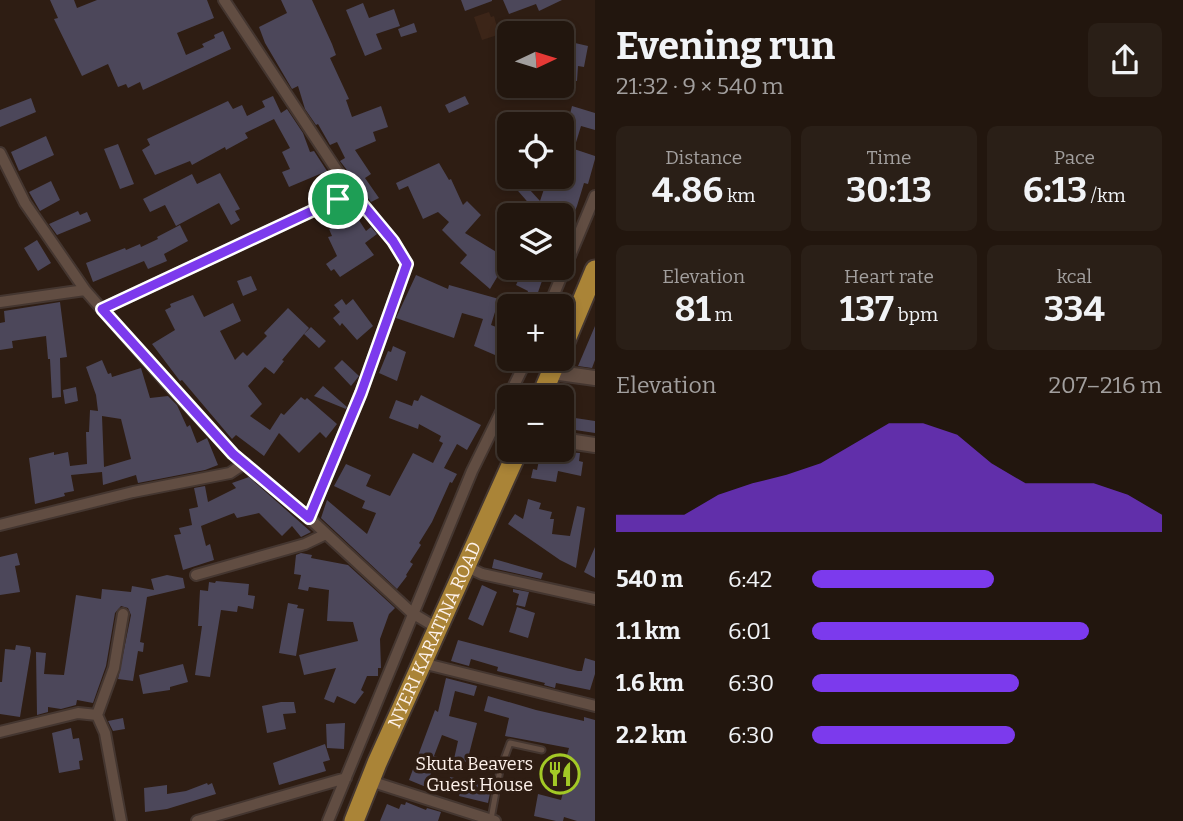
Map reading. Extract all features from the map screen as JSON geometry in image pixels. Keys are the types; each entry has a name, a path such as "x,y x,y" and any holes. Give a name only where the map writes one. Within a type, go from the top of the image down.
{"highway":[{"path":"574,320 595,270"},
{"name":"NYERI KARATINA ROAD","path":"354,821 513,462"}],"street":[{"path":"224,0 348,187 393,241 407,264 361,393 309,518"},
{"path":"0,153 25,203 85,290 165,381 244,463 309,518 412,613 437,628"},
{"path":"102,309 332,204 345,194 348,187"},
{"path":"554,294 595,195"},
{"path":"0,302 85,290"},
{"path":"328,821 472,471 521,371"},
{"path":"573,371 595,378"},
{"path":"493,429 497,430"},
{"path":"574,442 595,445"},
{"path":"0,525 133,492 230,473 244,463"},
{"path":"196,575 305,544 326,534"},
{"path":"465,566 482,574 595,599"},
{"path":"121,821 105,733 97,715 114,668 123,614"},
{"path":"422,663 595,706"},
{"path":"0,732 78,713 97,715"},
{"path":"363,736 385,746"},
{"path":"197,821 346,778"},
{"path":"370,781 468,817 493,820"}],"lane":[{"path":"493,820 500,770 510,743 542,750"}],"shaded area":[{"path":"489,12 491,17 494,16 497,35 482,40 474,17"}],"building":[{"path":"50,0 74,0 77,8 97,0 207,0 214,18 177,33 186,55 204,47 202,44 223,31 231,49 143,90 140,82 128,88 126,84 118,87 108,64 82,76 54,19 58,18"},
{"path":"281,0 312,0 336,55 330,58 349,99 346,100 352,117 381,106 388,127 373,132 376,141 355,150 371,174 365,178 379,198 371,202 340,161 345,158 337,142 330,145 318,124 316,125 305,109 298,86 292,89 265,43 259,27 287,13"},
{"path":"461,0 492,0 492,1 465,11"},
{"path":"503,0 562,0 539,11 536,4 509,14"},
{"path":"363,3 369,18 394,9 400,26 376,34 382,49 365,56 346,10"},
{"path":"414,23 417,32 401,37 398,29"},
{"path":"574,43 588,46 584,67 578,66 577,81 574,81"},
{"path":"273,96 281,113 287,109 303,133 310,152 314,151 327,171 289,187 282,172 290,169 282,152 290,148 274,119 245,133 248,138 226,150 225,147 192,165 190,161 155,175 142,150 150,145 147,139 228,101 233,109 242,105 247,116 265,107 262,101"},
{"path":"465,96 469,104 449,113 445,105"},
{"path":"31,98 36,112 0,127 0,110"},
{"path":"572,106 595,113 595,130 581,126 574,149 574,112 570,112"},
{"path":"46,136 54,155 19,171 11,152"},
{"path":"118,144 134,184 120,189 104,149"},
{"path":"574,149 595,156 588,184 584,183 574,213 574,203 529,203 516,189 529,189 540,201 544,189 574,189"},
{"path":"439,163 449,180 451,179 463,205 467,201 481,215 465,233 497,252 497,277 490,289 460,263 467,255 442,230 449,222 438,212 423,219 408,186 399,190 396,183"},
{"path":"220,173 240,209 235,211 240,220 231,225 219,203 176,226 165,205 150,212 143,199 192,174 197,184"},
{"path":"51,181 60,200 40,211 29,192"},
{"path":"78,211 80,215 87,212 91,221 57,235 49,224"},
{"path":"353,211 366,231 371,227 377,234 365,243 374,255 340,277 326,264 337,256 328,237 332,236 329,229 344,222 341,218"},
{"path":"180,225 188,241 164,254 167,261 148,269 144,261 93,282 86,263 125,248 126,250 140,244 141,247"},
{"path":"37,240 51,263 38,271 24,248"},
{"path":"416,275 448,289 449,285 497,298 491,325 497,327 497,356 474,346 483,319 462,313 454,338 396,318"},
{"path":"251,276 257,290 243,296 237,281"},
{"path":"518,280 542,280 537,294 527,294 528,291 516,285"},
{"path":"193,295 204,317 233,303 241,321 220,331 235,360 243,352 247,356 267,336 264,333 288,308 309,328 282,360 284,361 274,374 265,367 248,386 262,404 250,416 270,430 281,413 284,415 301,397 305,400 307,398 337,424 326,438 320,432 299,453 279,433 264,456 236,435 232,439 182,380 180,381 152,344 175,330 165,310 171,307 170,304"},
{"path":"342,299 346,305 353,299 373,326 357,340 342,323 340,326 333,318 340,312 334,305"},
{"path":"60,302 67,357 60,358 61,397 52,398 46,336 12,341 13,348 0,350 0,323 5,322 4,311"},
{"path":"595,326 595,360 592,368 578,366"},
{"path":"311,327 326,341 319,348 304,334"},
{"path":"393,346 406,352 397,381 379,373 388,351 391,352"},
{"path":"102,360 112,377 141,368 150,398 168,396 177,405 187,427 190,425 197,443 207,438 218,465 138,483 136,475 103,485 102,472 71,475 74,491 35,504 29,458 54,452 54,455 68,452 70,466 87,464 86,432 89,432 90,410 98,411 96,395 86,367","holes":["102,416 121,419 131,459 104,467"]},
{"path":"342,360 359,376 351,386 334,368"},
{"path":"323,386 347,407 346,409 314,396"},
{"path":"76,387 78,401 65,404 63,390"},
{"path":"421,395 481,425 467,450 457,444 444,468 457,474 452,483 450,482 419,543 421,545 410,562 413,564 407,576 397,589 321,518 327,500 367,534 376,513 362,508 365,501 334,486 346,464 371,475 366,486 390,496 413,453 433,463 443,443 439,441 441,436 419,424 418,429 389,418 396,400 412,406 414,400 418,401"},
{"path":"574,412 575,418 595,421 595,433 574,430"},
{"path":"574,453 580,453 579,461 583,462 581,476 558,471 556,482 531,478 533,469 537,470 539,462 574,462"},
{"path":"249,477 311,532 301,537 292,526 282,536 259,513 237,518 234,513 201,526 206,546 210,544 214,560 183,570 174,535 181,534 179,528 192,525 189,509 198,507 194,488 205,486 208,502 236,488 232,483"},
{"path":"528,499 541,503 539,509 552,512 552,534 570,536 577,506 585,508 576,568 508,524 515,514 523,519"},
{"path":"595,547 595,578 584,572"},
{"path":"17,553 20,565 15,566 20,592 0,595 0,557"},
{"path":"296,555 312,555 311,558 348,565 395,608 389,614 380,639 381,668 378,668 378,676 367,676 361,690 364,692 355,704 337,696 334,703 324,699 336,668 304,675 299,655 358,641 353,622 327,621 329,590 309,587 308,591 298,589 301,575 294,574"},
{"path":"494,559 543,573 541,579 492,568"},
{"path":"167,575 183,578 185,588 147,597 140,642 144,643 143,652 138,651 133,681 118,679 131,615 128,608 121,606 115,613 106,666 93,703 77,700 76,705 61,709 48,707 48,712 37,715 36,652 46,653 44,674 64,675 76,595 101,599 102,589 131,592 132,586 154,590 151,579"},
{"path":"209,582 249,584 248,595 255,596 253,609 238,606 237,612 221,610 210,677 195,675 202,626 198,626 200,590 208,591"},
{"path":"482,585 497,592 483,626 468,619"},
{"path":"513,589 529,592 525,607 516,605 519,594 513,592"},
{"path":"288,603 304,609 296,656 279,653"},
{"path":"517,607 535,613 528,638 509,632"},
{"path":"458,640 578,671 582,671 585,658 595,661 595,674 590,690 556,683 555,688 497,671 498,667 471,659 469,666 451,661"},
{"path":"16,645 30,647 31,651 20,717 0,714 0,682 5,649 15,650"},
{"path":"183,664 188,682 170,687 170,690 143,694 139,675"},
{"path":"446,678 477,686 474,696 455,691 449,716 477,723 467,762 454,759 458,741 442,735 434,756 454,761 451,773 433,768 426,787 409,780 435,710 438,712"},
{"path":"488,696 584,721 584,717 595,720 595,821 577,821 564,817 563,821 556,821 534,816 538,794 561,800 570,768 564,766 569,748 505,736 509,718 484,711"},
{"path":"294,702 296,713 283,714 286,729 267,733 262,706"},
{"path":"123,718 125,729 113,731 108,721"},
{"path":"345,723 344,749 327,748 326,724"},
{"path":"71,728 73,739 79,738 83,760 79,761 80,769 59,773 52,733"},
{"path":"325,744 330,760 323,762 326,771 279,785 273,763"},
{"path":"450,777 491,788 488,803 447,791"},
{"path":"212,783 216,794 167,809 145,812 144,788 167,785 167,794 186,791"},
{"path":"406,802 426,810 427,808 441,812 438,821 380,821 387,804 399,809 401,804 405,805"}],"place":[{"name":"Skuta Beavers Guest House","path":"560,774"}],"route":[{"path":"348,187 393,241 407,264 361,393 309,518 233,454 102,309 338,199 345,194 348,187"}]}
